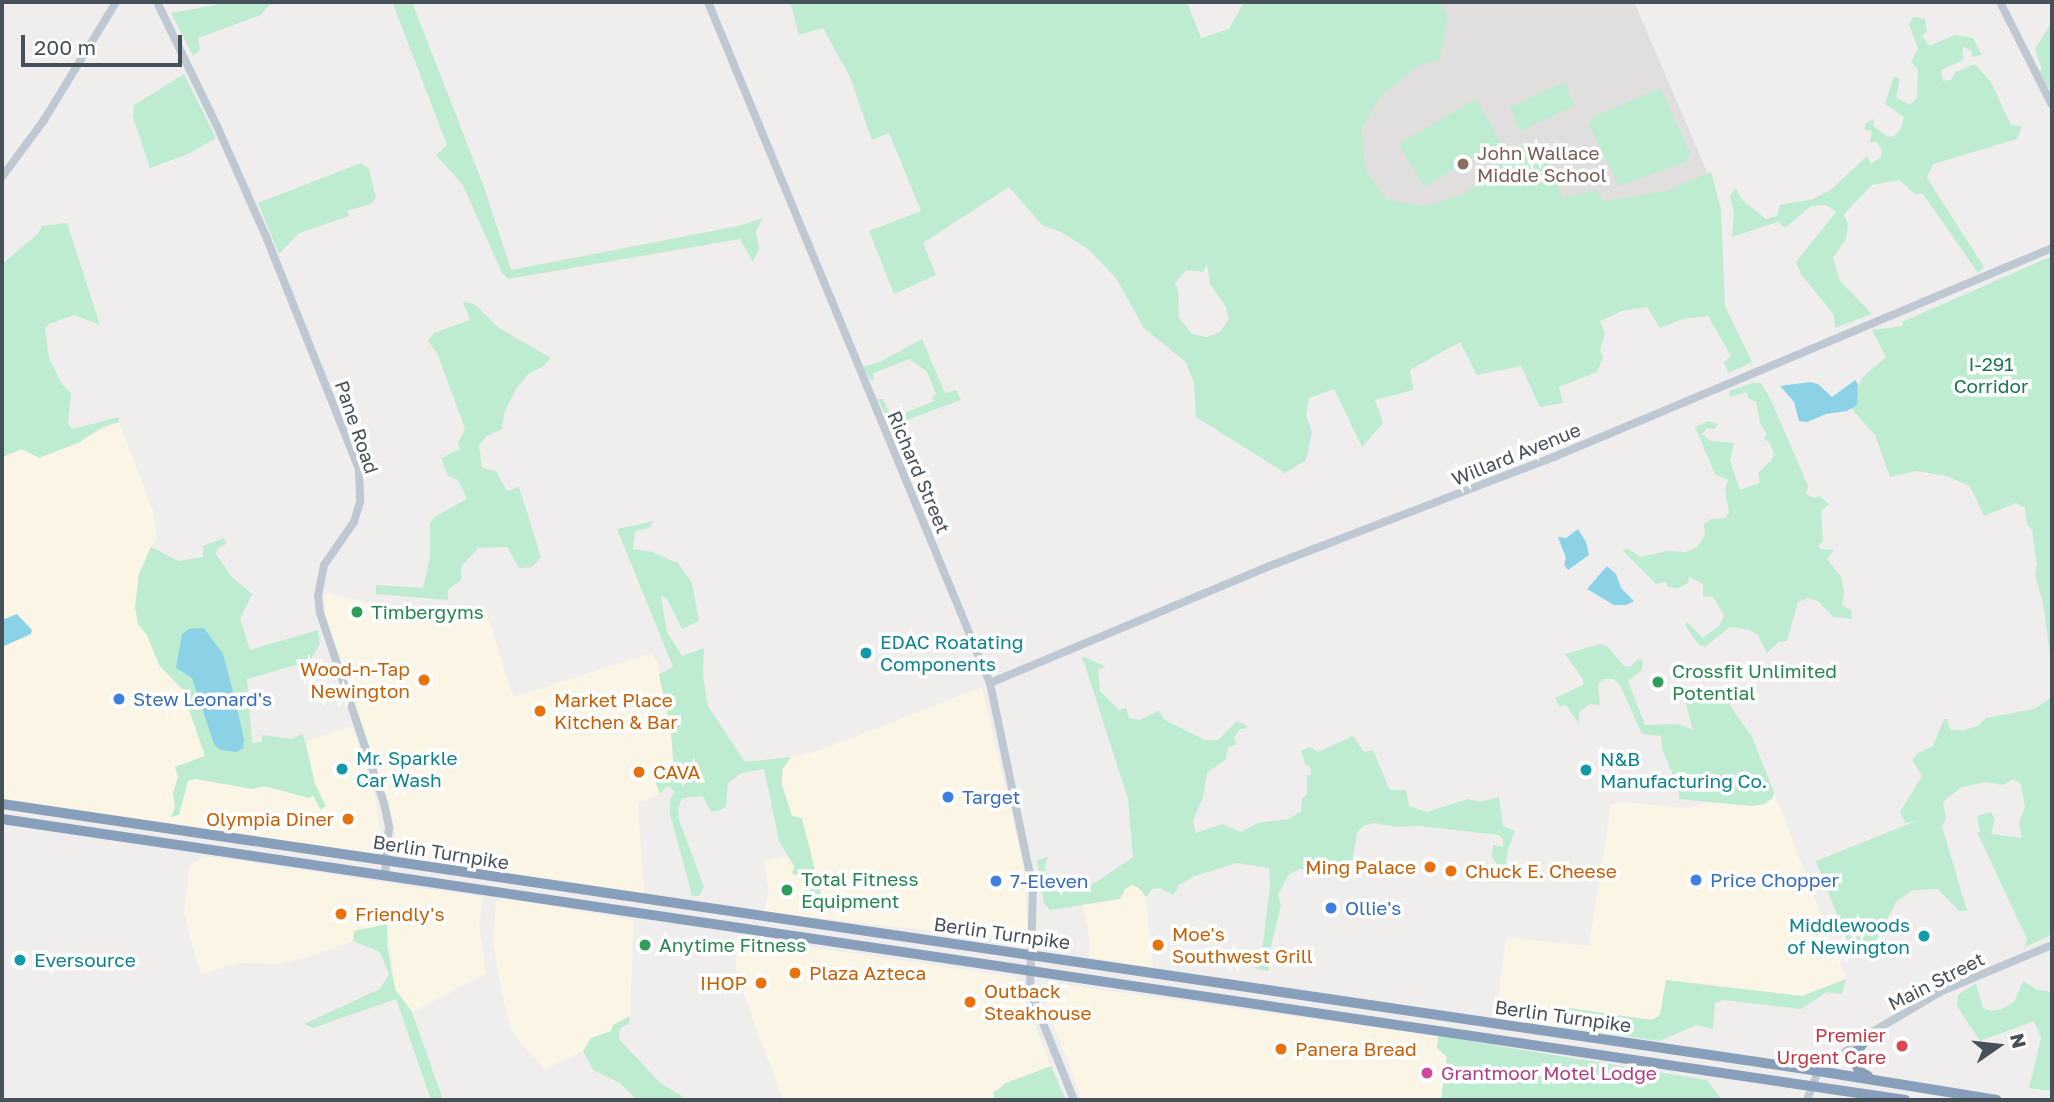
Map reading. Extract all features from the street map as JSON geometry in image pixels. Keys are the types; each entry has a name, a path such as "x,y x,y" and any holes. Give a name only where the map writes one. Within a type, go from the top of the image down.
{"highway":[{"name":"Berlin Turnpike","path":"2,804 831,927 1031,954 1997,1100"},
{"name":"Berlin Turnpike","path":"2,819 1905,1100"},
{"path":"629,896 629,912"},
{"path":"829,942 831,927"},
{"path":"1868,1035 1853,1053 1853,1062 1862,1073 1882,1081"}],"street":[{"path":"2,177 44,120 116,2"},
{"name":"Pane Road","path":"157,2 217,126 267,239 359,469 360,502 354,522 324,565 318,595 320,613 384,803 389,827 385,876"},
{"name":"Richard Street","path":"708,2 990,683 1033,887 1030,991 1074,1100"},
{"path":"2000,2 2052,105"},
{"name":"Willard Avenue","path":"990,683 1266,567 1543,461 2052,248"},
{"name":"Main Street","path":"1818,1071 1868,1035 1942,991 2052,945"},
{"path":"1807,1100 1818,1071"}],"shaded area":[{"name":"John Wallace Middle School","path":"1269,2 1634,2 1711,181 1385,275"},
{"path":"119,422 153,511 157,536 139,574 135,608 159,665 182,689 206,756 196,779 252,789 264,786 297,794 315,784 306,741 352,726 374,792 381,833 380,849 374,859 2,800 2,457 22,449 39,458"},
{"path":"328,593 380,605 485,608 513,697 652,653 658,664 671,732 674,772 654,778 660,794 638,803 644,895 547,878 530,880 405,858 399,854 392,817 326,617 324,598"},
{"path":"982,687 1024,868 1028,928 1023,941 763,912 769,892 764,861 788,856 805,876 816,907 824,906 802,820 792,816 782,785 783,768 791,757 818,751"},
{"path":"1774,792 1846,979 1802,996 1666,980 1660,1015 1652,1020 1570,1009 1563,1027 1502,1020 1496,1015 1506,937 1589,946 1611,805 1621,802 1689,808 1706,802 1752,806 1772,797"},
{"path":"206,856 483,897 479,926 486,974 412,1012 395,989 387,925 355,931 353,941 312,956 275,964 237,963 203,974 197,964 184,912 190,865"},
{"path":"1132,883 1146,897 1153,968 1088,957 1090,941 1080,894"},
{"path":"502,898 634,920 630,1016 613,1025 611,1031 591,1038 583,1051 545,1069 524,1047 511,1028 502,994 493,943 496,902"},
{"path":"737,936 1015,977 1051,1066 1006,1083 994,1092 995,1100 783,1100 736,967"},
{"path":"1050,983 1438,1036 1437,1047 1447,1056 1441,1100 1082,1100 1042,994 1043,985"}],"green space":[{"path":"232,2 292,2 269,5 261,15 198,38 200,50 193,56 171,13"},
{"path":"384,2 412,2 484,187 511,270 738,226 763,218 756,231 759,249 753,262 740,239 508,279 502,273 463,185 436,155 447,145 393,4"},
{"path":"790,2 1187,2 1201,38 1229,29 1244,2 1440,2 1448,17 1439,61 1421,64 1379,98 1361,130 1366,170 1387,200 1425,206 1464,194 1489,176 1506,154 1524,145 1548,157 1562,198 1596,190 1604,201 1666,191 1711,172 1721,209 1725,306 1752,362 1728,373 1724,362 1731,356 1708,316 1683,319 1660,328 1647,307 1622,311 1600,321 1605,333 1600,350 1603,358 1597,372 1559,387 1563,403 1540,407 1521,366 1477,375 1460,342 1410,370 1413,390 1375,400 1383,423 1362,447 1334,389 1309,398 1306,415 1312,432 1306,460 1285,473 1196,417 1194,383 1186,362 1144,328 1116,278 1088,249 1061,232 1042,225 1009,187 923,243 936,275 894,294 869,231 921,211 889,133 872,140 850,77 823,28 799,35","holes":["1207,264 1210,284 1226,307 1229,319 1220,332 1207,337 1192,334 1179,318 1178,290 1175,283 1186,270 1203,272"]},
{"path":"1913,17 1925,19 1927,32 1922,35 1929,46 1955,35 1973,38 1982,55 1973,57 1971,50 1963,47 1963,60 1941,70 1943,81 1951,80 1956,72 1975,64 1991,82 2011,125 2022,126 2017,139 1933,164 1927,178 1984,267 1978,273 1923,194 1915,194 1899,180 1872,185 1844,214 1848,225 1846,239 1833,258 1840,281 1872,314 1835,328 1834,315 1801,274 1796,262 1836,212 1826,205 1811,206 1785,228 1778,222 1732,237 1734,212 1730,196 1736,188 1742,200 1766,219 1777,216 1780,205 1813,199 1832,189 1867,156 1871,164 1881,157 1882,150 1876,142 1870,142 1872,131 1864,129 1866,123 1874,119 1873,126 1888,137 1894,136 1901,129 1904,117 1885,104 1894,76 1900,79 1896,97 1910,105 1917,98 1918,69 1911,62 1918,49 1909,24"},
{"path":"2052,22 2052,93 2039,71 2042,70 2035,49"},
{"path":"184,74 216,138 188,154 150,168 133,117 134,105"},
{"path":"1564,82 1575,106 1521,131 1510,107"},
{"path":"1661,88 1690,154 1687,161 1619,186 1589,125 1595,116"},
{"path":"1476,99 1501,142 1424,187 1399,144"},
{"path":"361,163 369,169 376,198 371,204 347,211 349,216 299,233 279,254 258,203"},
{"path":"67,223 100,325 74,315 49,324 45,329 49,358 62,384 71,393 68,423 72,429 119,417 119,422 102,427 80,442 39,458 22,449 2,457 2,264 38,234 42,226"},
{"name":"I-291 Corridor","path":"2052,256 2052,668 2043,603 2035,575 2037,564 2032,530 2027,525 2025,508 2016,503 1984,516 1970,486 1946,476 1917,471 1890,477 1875,435 1849,406 1862,378 1886,357 1872,330 1903,326 1902,322"},
{"path":"463,302 474,304 499,328 551,358 544,366 528,374 516,389 504,413 502,429 487,436 479,445 482,468 496,471 507,491 519,487 541,557 532,567 519,568 507,547 478,548 461,567 461,580 448,590 448,600 376,594 376,585 423,588 430,557 430,523 436,516 467,499 458,480 448,476 441,458 460,449 458,443 465,429 438,355 428,341 434,333 470,320"},
{"path":"922,339 945,393 956,390 961,400 890,426 878,399 883,399 890,414 896,411 902,414 934,401 932,397 936,394 927,372 910,359 873,373 874,379 871,380 863,367 880,362"},
{"path":"1761,383 1770,398 1808,486 1806,494 1814,498 1819,496 1829,504 1821,511 1823,541 1819,545 1820,549 1834,550 1827,559 1841,577 1844,592 1842,605 1851,610 1852,619 1833,617 1818,601 1808,598 1798,602 1787,641 1779,642 1767,653 1758,635 1750,630 1730,627 1705,647 1699,645 1685,625 1687,622 1703,638 1720,625 1724,615 1713,597 1703,596 1703,584 1689,577 1688,583 1678,588 1668,587 1666,582 1656,584 1623,551 1627,548 1640,557 1667,551 1686,552 1697,547 1705,535 1704,524 1711,519 1725,518 1729,513 1725,489 1728,480 1715,474 1695,427 1708,421 1718,424 1715,429 1707,428 1702,434 1711,441 1734,443 1730,461 1740,490 1760,483 1758,473 1771,461 1774,454 1770,443 1764,439 1767,434 1760,423 1756,402 1748,398 1747,392 1730,397 1729,391"},
{"path":"654,521 649,528 635,531 633,549 652,552 678,563 692,583 699,621 682,629 667,599 661,596 667,632 682,656 704,648 703,677 708,706 745,762 791,757 782,770 782,785 792,816 802,818 824,906 816,908 805,876 792,874 794,866 779,841 764,769 742,773 728,783 726,807 720,810 711,812 703,796 682,798 678,808 679,820 704,887 699,896 692,896 670,814 670,800 675,791 667,786 660,794 654,778 674,771 671,732 659,674 673,667 617,529"},
{"path":"224,538 226,544 218,548 216,554 231,576 252,594 240,619 250,650 318,630 320,644 310,661 247,679 252,743 262,742 262,735 291,739 303,734 315,784 326,806 321,810 313,796 309,798 264,786 253,789 196,779 188,781 179,815 171,817 175,807 173,793 178,777 175,767 205,756 182,689 159,665 147,635 138,624 135,608 139,574 151,547 178,561 203,557 203,546"},
{"path":"1600,644 1607,646 1624,666 1630,667 1638,659 1643,661 1642,670 1628,681 1645,725 1678,724 1693,730 1684,696 1717,687 1752,737 1774,792 1773,797 1765,804 1752,806 1679,799 1679,789 1662,749 1661,736 1642,734 1620,685 1613,679 1604,679 1598,684 1600,705 1590,704 1579,712 1579,724 1566,705 1560,707 1555,698 1583,685 1583,679 1565,654"},
{"path":"1082,656 1106,667 1098,669 1100,691 1119,710 1126,708 1129,718 1139,720 1159,711 1165,720 1205,740 1218,740 1237,721 1246,725 1247,728 1240,729 1234,737 1236,745 1228,747 1226,759 1207,773 1203,797 1193,821 1196,833 1222,824 1241,832 1258,823 1289,819 1301,811 1302,799 1307,794 1307,775 1311,775 1311,768 1305,764 1301,751 1310,747 1318,752 1353,736 1364,752 1373,750 1390,790 1406,790 1409,806 1427,812 1468,799 1480,802 1499,797 1503,826 1515,831 1508,849 1503,879 1499,878 1498,866 1492,857 1493,845 1503,847 1503,839 1499,835 1374,823 1363,826 1357,833 1351,869 1345,874 1300,869 1289,874 1278,895 1281,905 1268,959 1271,962 1268,971 1255,968 1261,959 1270,887 1269,868 1237,863 1195,876 1179,885 1174,895 1159,888 1152,889 1146,897 1139,888 1132,885 1125,889 1120,899 1050,910 1044,903 1037,860 1048,857 1045,866 1051,890 1060,892 1076,891 1095,883 1133,857 1128,799"},
{"path":"2052,697 2052,934 2024,948 2027,939 1977,832 1980,832 1977,816 1991,812 1995,819 1991,834 2022,838 2019,824 2025,806 2021,784 2014,779 2003,785 1984,782 1960,788 1943,802 1946,819 1942,826 1967,911 1959,911 1938,889 1913,890 1896,902 1873,947 1854,958 1816,861 1916,821 1905,823 1900,812 1922,776 1912,760 1917,754 1933,746 1944,719 1947,719 1951,730 1963,730 1978,726 1986,718 2034,709"},
{"path":"387,924 387,946 395,989 412,1012 443,1100 431,1100 396,999 313,1028 304,1024 380,989 389,974 380,952 353,941 354,931"},
{"path":"1846,979 1842,994 1827,992 1801,1009 1723,1000 1715,1003 1713,1029 1697,1025 1659,1041 1563,1027 1569,1008 1652,1020 1660,1015 1666,980 1802,996"},
{"path":"2023,981 2037,990 2052,992 2052,1091 2029,1088 2041,1038 2034,1021 1980,1041 1957,1006 1958,995 1976,983 1983,1008 1992,1011 2002,1009 2014,1002"},
{"path":"630,1016 629,1024 620,1028 619,1039 659,1082 688,1100 637,1100 620,1083 593,1070 583,1051 591,1038 611,1031 613,1025"},
{"path":"1438,1036 1707,1080 1722,1100 1441,1100 1447,1057 1437,1048"},
{"path":"1051,1066 1066,1100 995,1100 993,1093 1006,1083"}],"water":[{"path":"1855,380 1858,384 1857,405 1847,411 1826,414 1807,422 1799,421 1794,402 1780,386 1810,382 1818,384 1832,397"},
{"path":"1578,529 1586,542 1589,555 1568,570 1564,565 1566,558 1558,537 1566,538"},
{"path":"1607,566 1616,574 1621,588 1634,601 1626,605 1614,605 1587,589"},
{"path":"17,614 32,630 31,634 2,647 2,620"},
{"path":"204,628 223,654 236,703 244,739 243,748 236,752 220,750 214,744 192,678 176,668 182,634 189,629"}],"place":[{"name":"John Wallace Middle School","path":"1463,164"},
{"name":"Timbergyms","path":"357,612"},
{"name":"EDAC Roatating Components","path":"866,653"},
{"name":"Wood-n-Tap Newington","path":"424,680"},
{"name":"Crossfit Unlimited Potential","path":"1658,682"},
{"name":"Stew Leonard's","path":"119,699"},
{"name":"Market Place Kitchen & Bar","path":"540,711"},
{"name":"Mr. Sparkle Car Wash","path":"342,769"},
{"name":"N&B Manufacturing Co.","path":"1586,770"},
{"name":"CAVA","path":"639,772"},
{"name":"Target","path":"948,797"},
{"name":"Olympia Diner","path":"348,819"},
{"name":"Ming Palace","path":"1430,867"},
{"name":"Chuck E. Cheese","path":"1451,871"},
{"name":"Price Chopper","path":"1696,880"},
{"name":"7-Eleven","path":"996,881"},
{"name":"Total Fitness Equipment","path":"787,890"},
{"name":"Ollie's","path":"1331,908"},
{"name":"Friendly's","path":"341,914"},
{"name":"Middlewoods of Newington","path":"1924,936"},
{"name":"Anytime Fitness","path":"645,945"},
{"name":"Moe's Southwest Grill","path":"1158,945"},
{"name":"Eversource","path":"20,960"},
{"name":"Plaza Azteca","path":"795,973"},
{"name":"IHOP","path":"761,983"},
{"name":"Outback Steakhouse","path":"970,1002"},
{"name":"Premier Urgent Care","path":"1902,1046"},
{"name":"Panera Bread","path":"1281,1049"},
{"name":"Grantmoor Motel Lodge","path":"1427,1073"}]}
